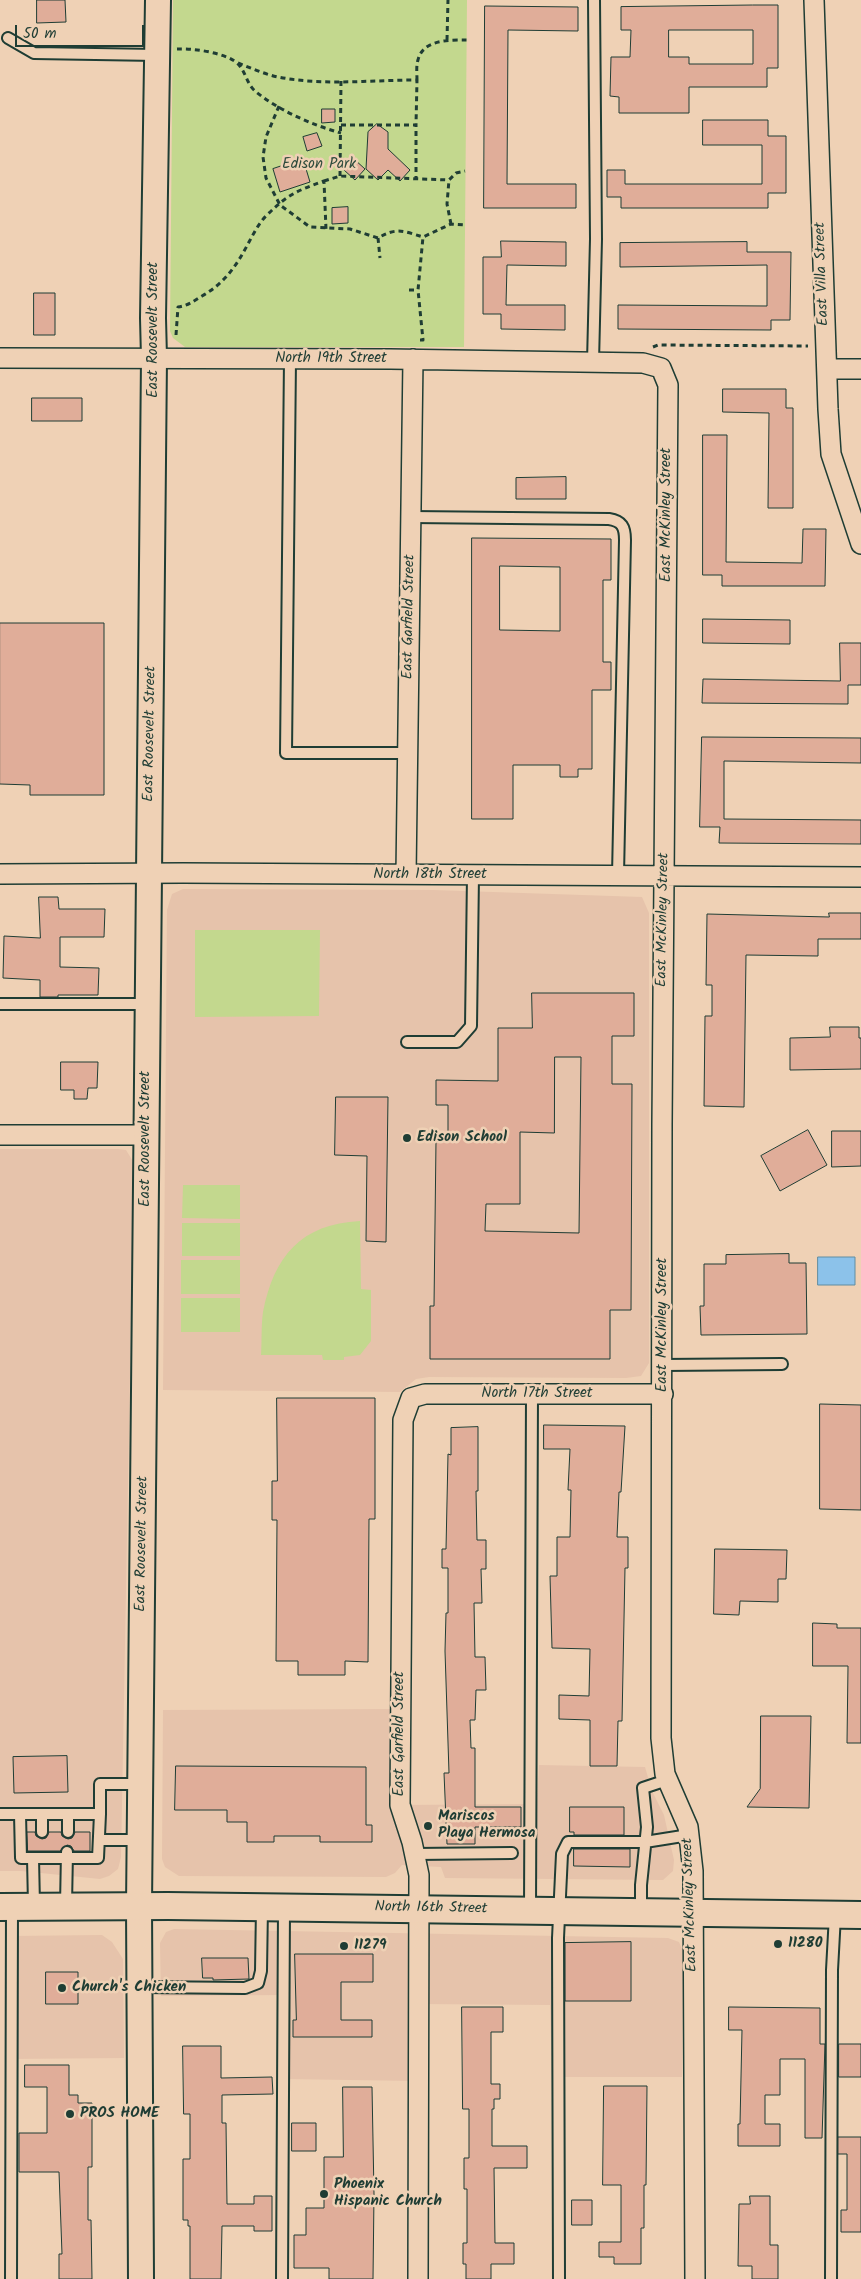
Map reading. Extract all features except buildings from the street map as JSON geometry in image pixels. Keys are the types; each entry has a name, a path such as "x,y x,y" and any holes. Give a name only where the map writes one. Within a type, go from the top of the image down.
{"main road":[{"name":"North 16th Street","path":"15,1907 273,1907 861,1915"}],"street":[{"name":"East Roosevelt Street","path":"141,2279 139,1906 153,318 158,0"},
{"name":"East Villa Street","path":"814,0 831,454 861,544"},
{"name":"North 19th Street","path":"0,358 413,359 643,363 661,368"},
{"name":"East Garfield Street","path":"406,874 413,359"},
{"name":"East McKinley Street","path":"661,368 668,384 662,1123 662,1738 667,1780 688,1827 693,1871 695,2279"},
{"path":"827,370 861,370"},
{"name":"North 18th Street","path":"0,874 149,873 861,877"},
{"path":"0,1135 146,1135"},
{"name":"North 17th Street","path":"411,1398 425,1394 663,1394"},
{"name":"East Garfield Street","path":"411,1398 403,1420 400,1805 415,1854 419,1875 418,2279"}],"lane":[{"path":"593,362 596,239 594,0"},
{"path":"8,38 34,54 158,55"},
{"path":"290,359 286,753 408,753"},
{"path":"411,517 610,519 619,521 622,524 625,540 618,875"},
{"path":"407,1042 456,1042 471,1026 472,875"},
{"path":"0,1004 147,1004"},
{"path":"663,1365 782,1364"},
{"path":"530,1910 532,1394"},
{"path":"641,1912 641,1885 648,1827 644,1788 667,1780"},
{"path":"20,1814 21,1858 67,1854 98,1858 100,1784 140,1784"},
{"path":"0,1814 100,1814"},
{"path":"42,1814 42,1832"},
{"path":"68,1814 68,1832"},
{"path":"559,2279 559,1911 562,1854 568,1842 646,1842 688,1835"},
{"path":"99,1840 140,1840"},
{"path":"66,1906 67,1854"},
{"path":"415,1854 512,1854"},
{"path":"11,2279 15,1907 39,1855"},
{"path":"139,1988 245,1988 258,1983 273,1907"},
{"path":"273,1907 282,2279"},
{"path":"832,2279 832,1970 835,1914"}],"path":[{"path":"447,40 448,0"},
{"path":"416,178 418,60 421,52 430,46 447,40 467,40"},
{"path":"158,55 187,48 226,57 276,76 316,82 341,80 417,80"},
{"path":"238,63 254,90 279,106 324,128 341,133"},
{"path":"340,176 341,80"},
{"path":"279,106 266,137 263,157 266,178 280,205 310,227 350,229 378,238 389,232 399,230 423,237 450,224 465,226"},
{"path":"341,125 416,125"},
{"path":"450,224 447,204 449,180 456,173 465,171"},
{"path":"176,335 178,307 185,306 217,288 234,270 261,222 285,198 298,190 340,176 449,180"},
{"path":"324,181 326,229"},
{"path":"423,237 418,290 423,340"},
{"path":"378,238 380,258"},
{"path":"409,290 418,290"},
{"path":"653,348 658,345 808,346"}],"shaded area":[{"name":"Edison School","path":"183,889 433,890 642,897 649,913 649,1363 641,1376 626,1378 429,1377 416,1379 400,1392 163,1390 167,910 172,894"},
{"path":"0,1149 118,1149 126,1150 134,1163 121,1857 118,1869 109,1876 100,1879 21,1871 0,1871"},
{"path":"400,1709 400,1805 537,1804 539,1765 645,1767 652,1791 664,1815 674,1860 673,1871 663,1880 445,1878 441,1867 402,1865 395,1873 386,1877 179,1876 165,1867 162,1859 163,1710"},
{"path":"174,1929 668,1938 679,1942 683,1951 682,2077 552,2077 550,2005 418,2004 418,2081 282,2079 283,1995 161,1996 160,1943 166,1932"},
{"path":"102,1935 112,1942 123,1959 124,2058 10,2059 12,1936"}],"green space":[{"name":"Edison Park","path":"173,0 467,0 464,347 185,347 173,338 170,331"},
{"path":"195,930 320,930 319,1016 195,1017"},
{"path":"183,1185 240,1185 240,1219 182,1218"},
{"path":"360,1221 361,1289 371,1290 371,1341 360,1355 344,1357 344,1360 323,1360 322,1355 261,1355 263,1312 274,1275 283,1259 306,1236 339,1223"},
{"path":"182,1223 240,1223 240,1256 182,1256"},
{"path":"181,1260 240,1260 240,1294 181,1294"},
{"path":"181,1298 240,1298 240,1332 181,1332"}],"water":[{"path":"818,1257 855,1257 855,1285 818,1285"}],"place":[{"name":"Edison School","path":"407,1138"},
{"name":"Mariscos Playa Hermosa","path":"428,1826"},
{"name":"11280","path":"778,1944"},
{"name":"11279","path":"344,1946"},
{"name":"Church's Chicken","path":"62,1988"},
{"name":"PROS HOME","path":"70,2114"},
{"name":"Phoenix Hispanic Church","path":"324,2194"}]}
